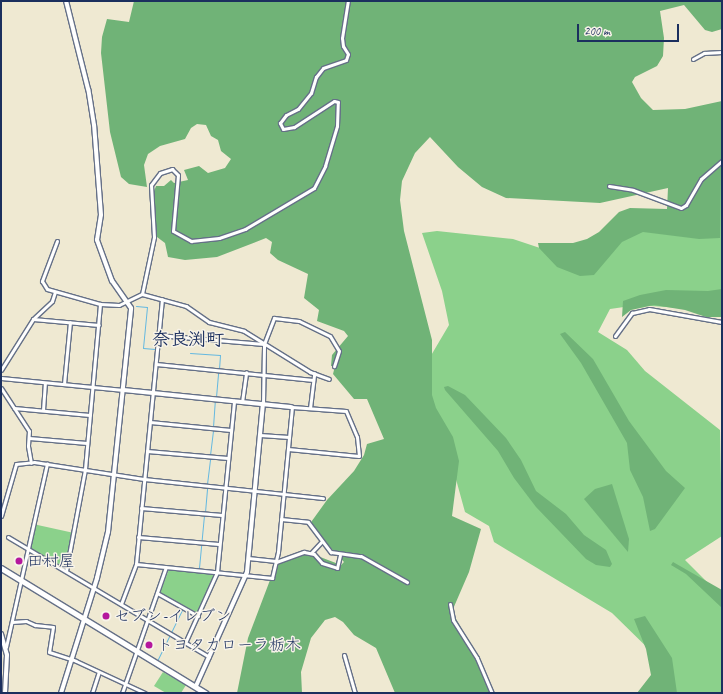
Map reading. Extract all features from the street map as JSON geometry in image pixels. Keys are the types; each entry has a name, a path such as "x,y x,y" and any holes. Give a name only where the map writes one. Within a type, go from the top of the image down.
{"main road":[{"path":"1,568 206,693"}],"street":[{"path":"61,693 94,588 108,532 131,308 128,301 112,281 97,240 101,215 94,125 88,88 66,1"},
{"path":"142,294 154,237 151,185 160,173 172,169 178,175 173,231 191,241 219,238 246,229 314,188 325,166 336,126 338,102 334,101 294,128 285,130 280,123 283,118 298,109 307,98 316,77 323,68 346,60 348,54 343,46 342,38 348,1"},
{"path":"693,59 704,53 722,52"},
{"path":"609,186 633,190 681,208 686,205 701,179 722,161"},
{"path":"57,241 42,280 45,288 100,304 119,305 142,294 162,299 190,308 209,322 244,332 314,373 329,379"},
{"path":"1,370 34,319 52,301 55,292"},
{"path":"121,604 136,564 162,299"},
{"path":"66,571 85,469 100,304"},
{"path":"615,336 632,314 649,309 722,322"},
{"path":"196,686 245,575 248,558 263,404 264,344 274,318 299,321 333,340 339,351 334,366"},
{"path":"34,319 99,325"},
{"path":"64,384 70,322"},
{"path":"158,335 264,344"},
{"path":"156,364 313,380"},
{"path":"242,402 246,372"},
{"path":"310,408 314,373"},
{"path":"1,378 348,413 359,447 359,456 288,449"},
{"path":"43,410 45,383"},
{"path":"1,388 25,423 29,438 28,446 32,463"},
{"path":"185,643 217,572 234,401"},
{"path":"136,564 272,578 276,562 281,520 291,407"},
{"path":"14,408 90,415"},
{"path":"150,422 231,430"},
{"path":"260,435 289,438"},
{"path":"29,438 87,443"},
{"path":"147,451 228,458"},
{"path":"1,516 16,464 32,463 85,469 144,479 323,498"},
{"path":"5,693 6,647 47,464"},
{"path":"141,508 222,515"},
{"path":"281,520 308,522 331,552 340,555 361,556 407,582"},
{"path":"8,537 209,658"},
{"path":"138,537 220,544"},
{"path":"311,553 322,541"},
{"path":"248,558 276,562 297,552 311,553 322,563 337,568 340,555"},
{"path":"122,693 146,620 166,568"},
{"path":"157,593 198,616"},
{"path":"450,604 453,620 477,658 492,693"},
{"path":"12,622 26,621 35,625 53,627 49,652 71,659 126,682 145,693"},
{"path":"1,634 6,647"},
{"path":"344,655 355,693"},
{"path":"92,693 99,672"}],"green space":[{"path":"134,1 722,1 722,29 712,32 705,30 684,5 660,11 664,38 663,56 657,66 635,77 632,82 641,98 653,110 685,109 722,101 720,238 699,239 643,232 622,242 594,275 580,276 557,267 539,248 538,243 573,243 587,239 599,232 619,212 630,208 667,209 668,188 600,203 506,198 482,187 458,167 430,137 415,153 402,181 400,200 404,231 432,340 432,395 436,408 453,437 459,461 452,516 481,529 469,572 453,609 455,617 482,666 492,693 395,693 376,648 354,635 343,622 335,617 325,620 311,638 301,672 302,693 237,693 248,638 278,559 302,554 315,555 341,565 344,562 309,525 327,500 354,471 364,455 367,444 384,439 367,399 354,399 333,374 335,366 331,366 332,355 348,336 344,331 317,321 319,310 304,298 308,274 278,260 270,253 272,242 266,238 217,257 185,260 168,257 165,243 157,237 153,194 156,186 164,186 171,180 174,183 188,180 184,170 199,166 208,173 225,168 231,159 221,151 218,140 211,136 206,125 197,124 191,128 185,139 160,146 148,154 144,165 147,187 129,184 121,177 110,132 101,53 102,37 107,19 129,22"},
{"path":"722,149 722,311 638,305 610,309 598,332 627,350 645,371 720,430 722,536 685,560 722,597 722,693 660,693 662,662 612,613 494,542 489,526 465,512 446,443 413,386 449,325 442,291 422,233 437,231 513,239 576,260 666,221"},
{"path":"722,289 722,317 706,317 685,310 654,305 631,310 622,317 623,301 640,295 666,290 708,291"},
{"path":"565,332 593,359 629,421 666,471 685,488 655,529 650,531 643,497 630,470 627,443 581,363 560,334"},
{"path":"448,386 465,395 506,438 521,460 536,491 566,514 584,535 606,550 612,564 610,567 596,565 586,559 536,507 514,478 498,451 445,390 444,387"},
{"path":"612,484 629,539 628,552 584,499 595,489"},
{"path":"33,524 74,533 66,571 28,549"},
{"path":"673,562 722,590 722,608 686,574 671,565"},
{"path":"169,569 212,573 214,576 198,613 160,593"},
{"path":"645,616 672,658 677,693 637,693 651,675 646,649 634,619"},
{"path":"163,672 186,685 181,693 166,693 154,686"}],"waterway":[{"path":"136,306 147,307 143,348 155,349"},
{"path":"190,353 220,355 219,369"},
{"path":"216,397 218,372"},
{"path":"213,427 215,400"},
{"path":"210,455 213,430"},
{"path":"207,484 210,458"},
{"path":"205,512 207,488"},
{"path":"199,568 204,515"},
{"path":"158,659 182,610"}],"place":[{"name":"田村屋","path":"19,561"},
{"name":"セブン-イレブン","path":"106,616"},
{"name":"トヨタカローラ栃木","path":"149,645"}],"district":[{"name":"奈良渕町","path":"188,339"}]}
